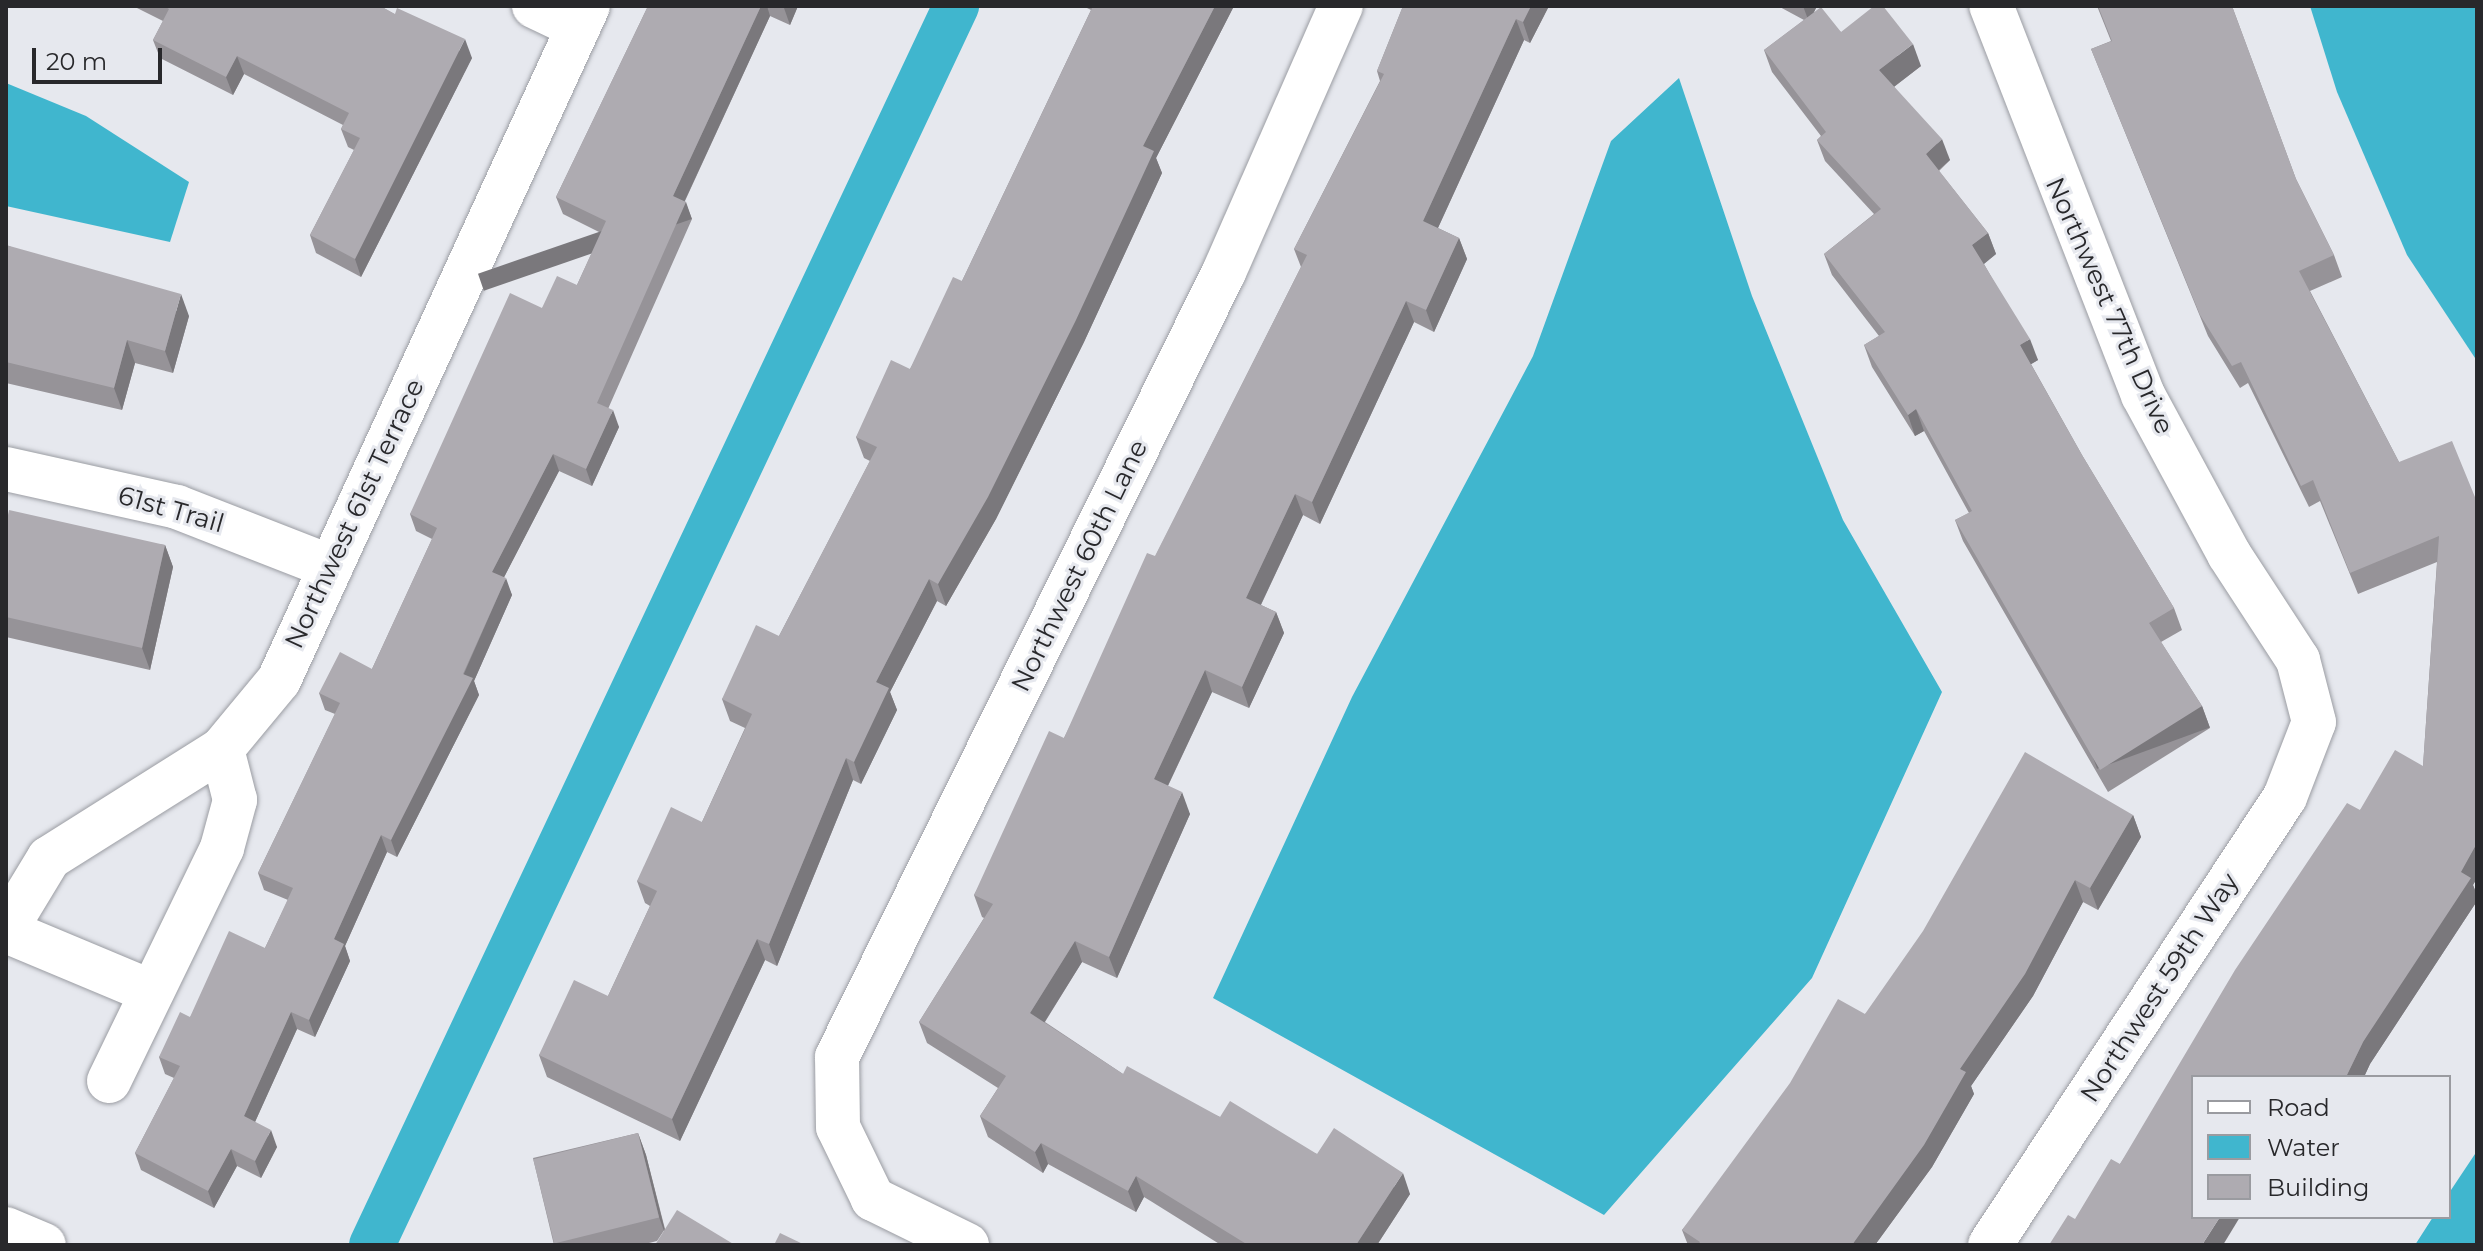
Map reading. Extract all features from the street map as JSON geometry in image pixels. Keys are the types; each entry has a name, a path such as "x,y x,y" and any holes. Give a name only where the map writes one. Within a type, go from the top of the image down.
{"street":[{"path":"534,6 583,16"},
{"name":"Northwest 60th Lane","path":"967,1245 873,1199 838,1127 837,1057 1224,272 1341,6"},
{"name":"Northwest 77th Drive","path":"1991,6 2143,395 2229,554 2298,660 2314,722"},
{"name":"Northwest 61st Terrace","path":"152,992 6,930 49,858 222,749 279,680 583,16"},
{"name":"61st Trail","path":"6,469 177,507 331,567"},
{"name":"Northwest 59th Way","path":"1990,1245 2285,797 2314,722"},
{"path":"109,1081 222,848 235,800 222,749"},
{"path":"6,1229 44,1245"}],"water":[{"path":"2310,6 2477,6 2477,361 2407,255 2337,92"},
{"path":"1679,78 1752,296 1843,520 1942,692 1812,978 1604,1215 1213,998 1352,697 1533,356 1611,141"},
{"path":"6,83 86,116 189,182 170,242 6,206"},
{"path":"2477,1151 2477,1245 2415,1245 2432,1219 2451,1219 2451,1190"}],"building":[{"path":"164,6 380,6 395,14 397,8 465,39 355,259 310,235 360,138 341,129 349,113 237,56 226,77 153,40 169,9"},
{"path":"648,6 761,6 673,196 686,202 597,403 613,410 586,469 553,454 492,572 506,578 463,674 473,678 391,840 381,835 334,939 344,944 309,1020 291,1012 244,1116 271,1130 255,1161 231,1149 208,1191 135,1153 180,1066 159,1057 180,1012 190,1017 229,931 265,948 293,888 258,873 340,703 319,693 340,652 372,669 437,528 410,514 510,293 542,308 557,276 577,285 606,221 556,197"},
{"path":"1093,6 1215,6 1143,146 1154,151 1076,320 988,497 938,584 929,579 876,682 889,688 854,762 846,758 769,944 757,939 672,1119 539,1055 574,980 608,996 657,891 637,881 671,807 702,822 752,714 722,699 756,625 779,636 877,447 856,437 891,360 910,369 953,277 962,281"},
{"path":"1403,6 1531,6 1523,22 1516,19 1423,221 1459,238 1426,310 1406,301 1312,502 1295,494 1246,598 1276,612 1242,687 1205,670 1154,779 1182,792 1109,957 1075,941 1030,1013 1123,1074 1127,1066 1220,1117 1230,1101 1317,1154 1334,1128 1403,1173 1356,1245 1248,1245 1136,1176 1128,1191 1041,1143 1035,1152 980,1116 1006,1076 919,1022 993,904 974,895 1049,731 1064,738 1147,553 1155,556 1307,255 1294,249 1384,74 1377,71"},
{"path":"1874,6 1883,6 1913,44 1879,70 1942,139 1926,154 1988,233 1972,245 2030,339 2020,345 2174,608 2149,623 2202,706 2100,770 1955,520 1972,511 1916,409 1908,415 1864,345 1885,332 1824,254 1881,209 1817,140 1826,132 1764,50 1821,7 1841,32"},
{"path":"2098,6 2232,6 2296,179 2334,255 2299,271 2399,462 2452,441 2477,502 2477,843 2461,872 2471,878 2363,1042 2347,1075 2191,1075 2191,1219 2219,1219 2202,1245 2049,1245 2068,1215 2075,1219 2111,1159 2120,1164 2235,970 2347,803 2360,810 2395,750 2423,766 2439,536 2350,573 2313,480 2301,486 2241,362 2232,366 2200,315 2091,49 2112,41"},
{"path":"6,245 181,294 165,351 127,340 114,388 6,362"},
{"path":"9,510 165,545 142,648 6,617 6,525"},
{"path":"2025,752 2133,815 2090,888 2075,880 2025,974 1960,1069 1966,1072 1924,1145 1852,1245 1698,1245 1700,1242 1682,1230 1790,1083 1838,999 1865,1014 1923,931"},
{"path":"638,1133 659,1217 554,1244 533,1159"},
{"path":"677,1210 735,1245 655,1245"},
{"path":"780,1233 805,1245 774,1245"}],"waterway":[{"path":"372,1245 956,6"}]}
